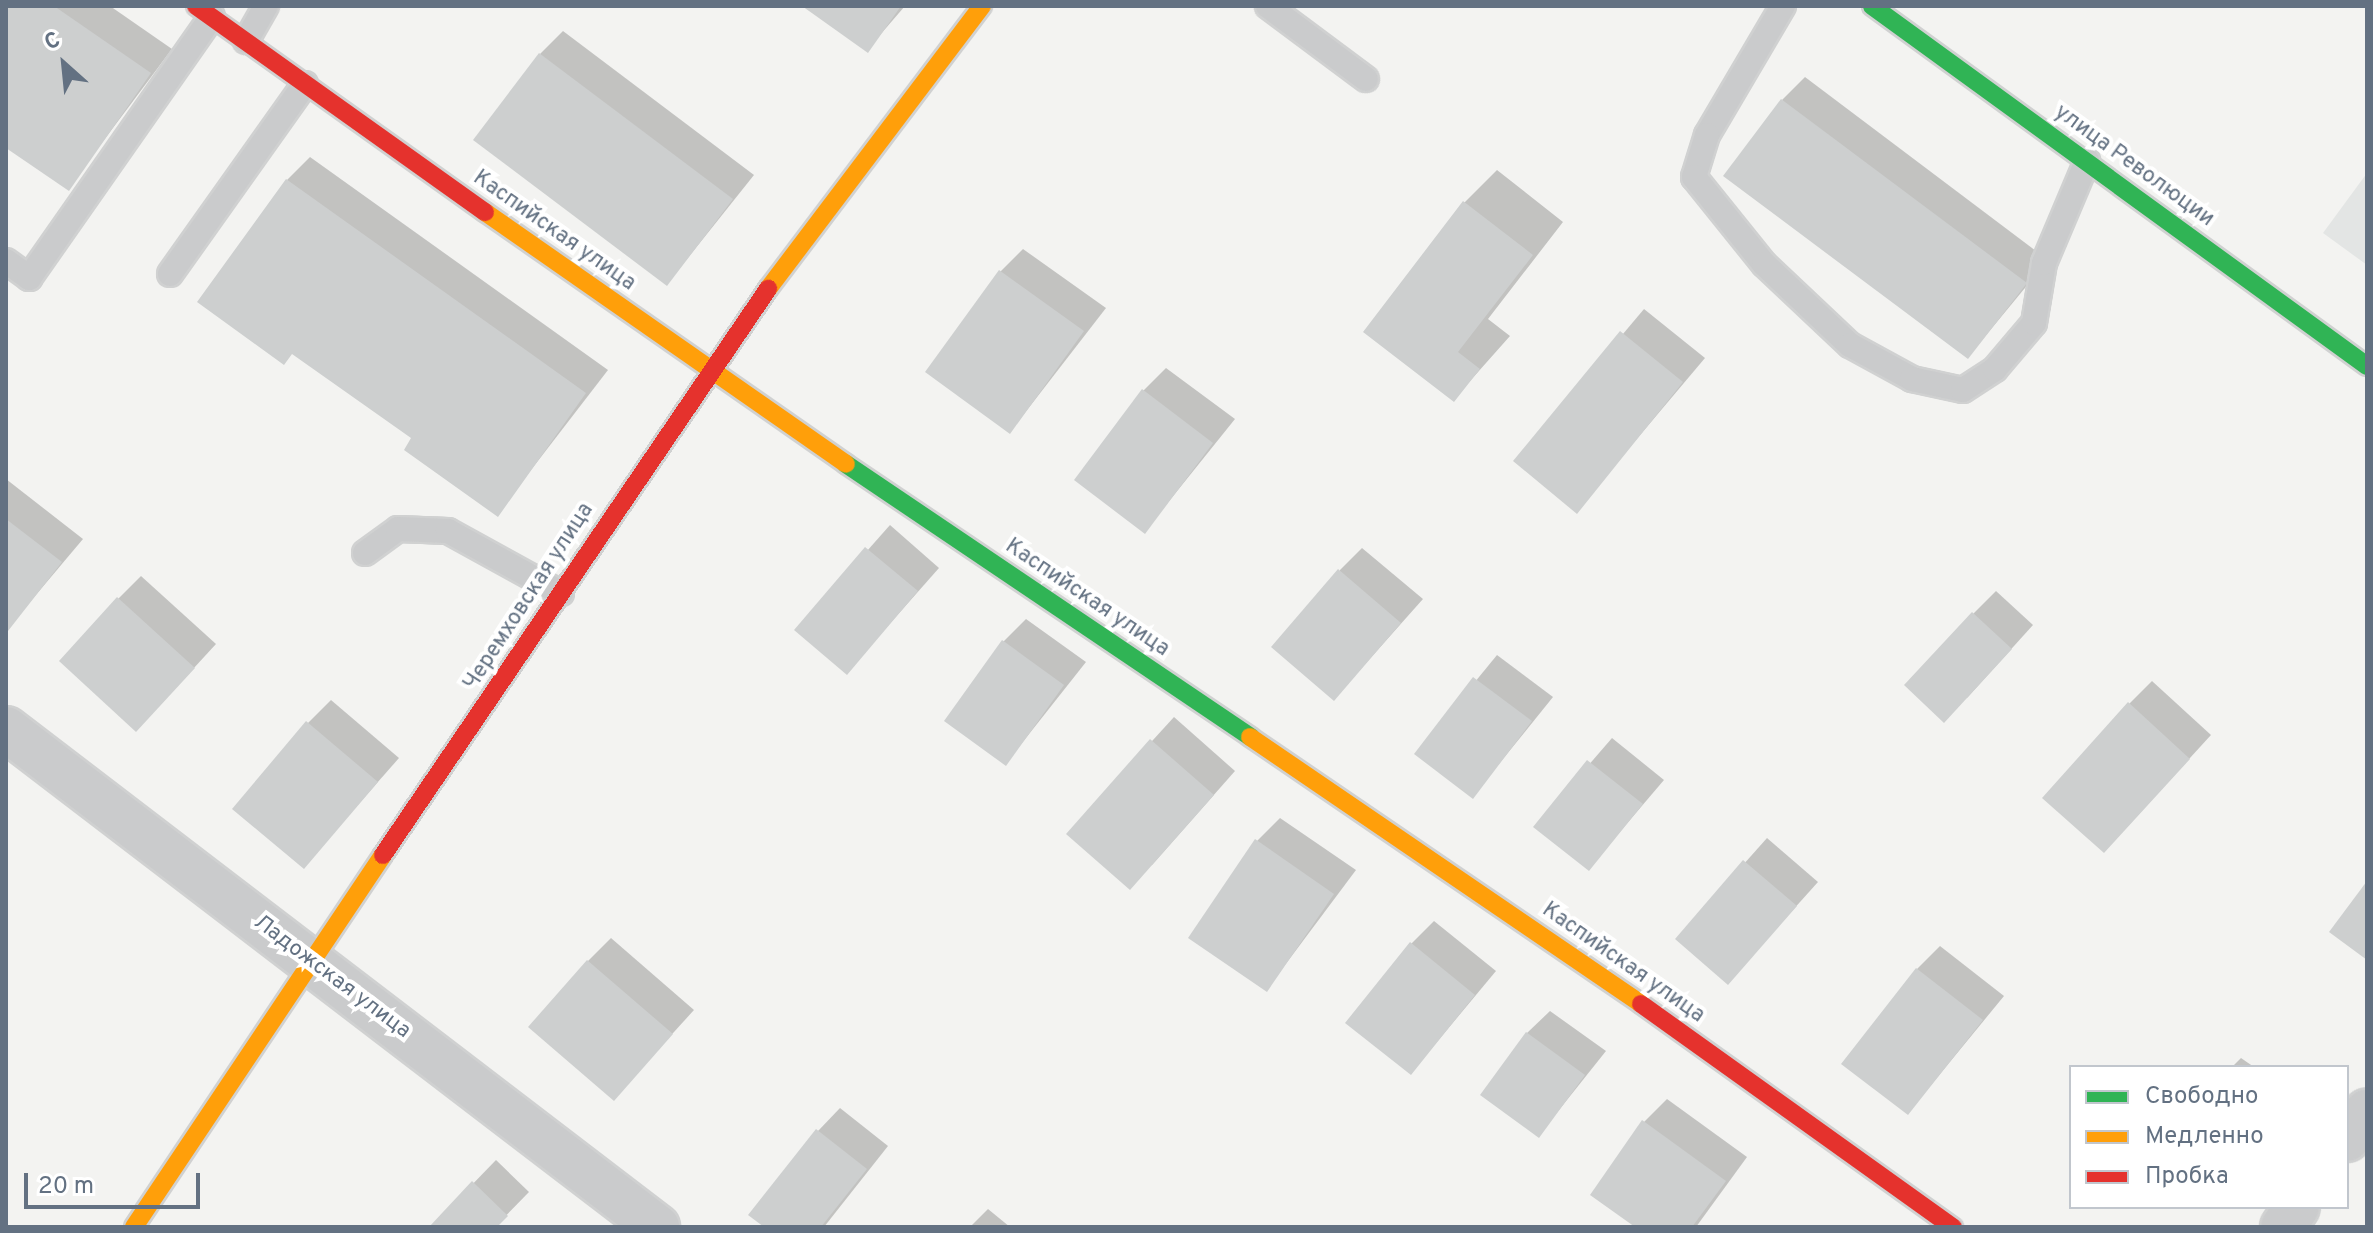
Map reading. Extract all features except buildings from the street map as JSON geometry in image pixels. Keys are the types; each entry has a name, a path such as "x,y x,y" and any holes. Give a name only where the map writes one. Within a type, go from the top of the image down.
{"street":[{"name":"Черемховская улица","path":"134,1227 316,964 707,370 982,6"},
{"name":"улица Революции","path":"1872,6 2367,366"},
{"name":"Каспийская улица","path":"204,11 707,370 1555,943 1953,1227"},
{"name":"Ладожская улица","path":"6,729 657,1227"},
{"path":"2349,1136 2367,1111"},
{"path":"2283,1227 2296,1209"}],"lane":[{"path":"246,41 266,6"},
{"path":"1268,6 1366,79"},
{"path":"1783,6 1707,135 1694,177 1764,264 1850,345 1912,379 1963,390 1995,369 2034,323 2044,263 2087,161"},
{"path":"6,261 29,278 204,11"},
{"path":"170,274 305,84"},
{"path":"365,553 398,529 448,531 561,593"}],"shaded area":[{"path":"2367,173 2367,265 2323,233"}],"traffic: fast":[{"path":"1872,6 2367,366"},
{"path":"846,464 1250,737"}],"traffic: slow":[{"path":"768,289 982,6"},
{"path":"485,212 846,464"},
{"path":"1250,737 1641,1004"},
{"path":"134,1227 383,855"}],"traffic: jam":[{"path":"196,6 485,212"},
{"path":"383,855 768,289"},
{"path":"1641,1004 1953,1227"}]}
